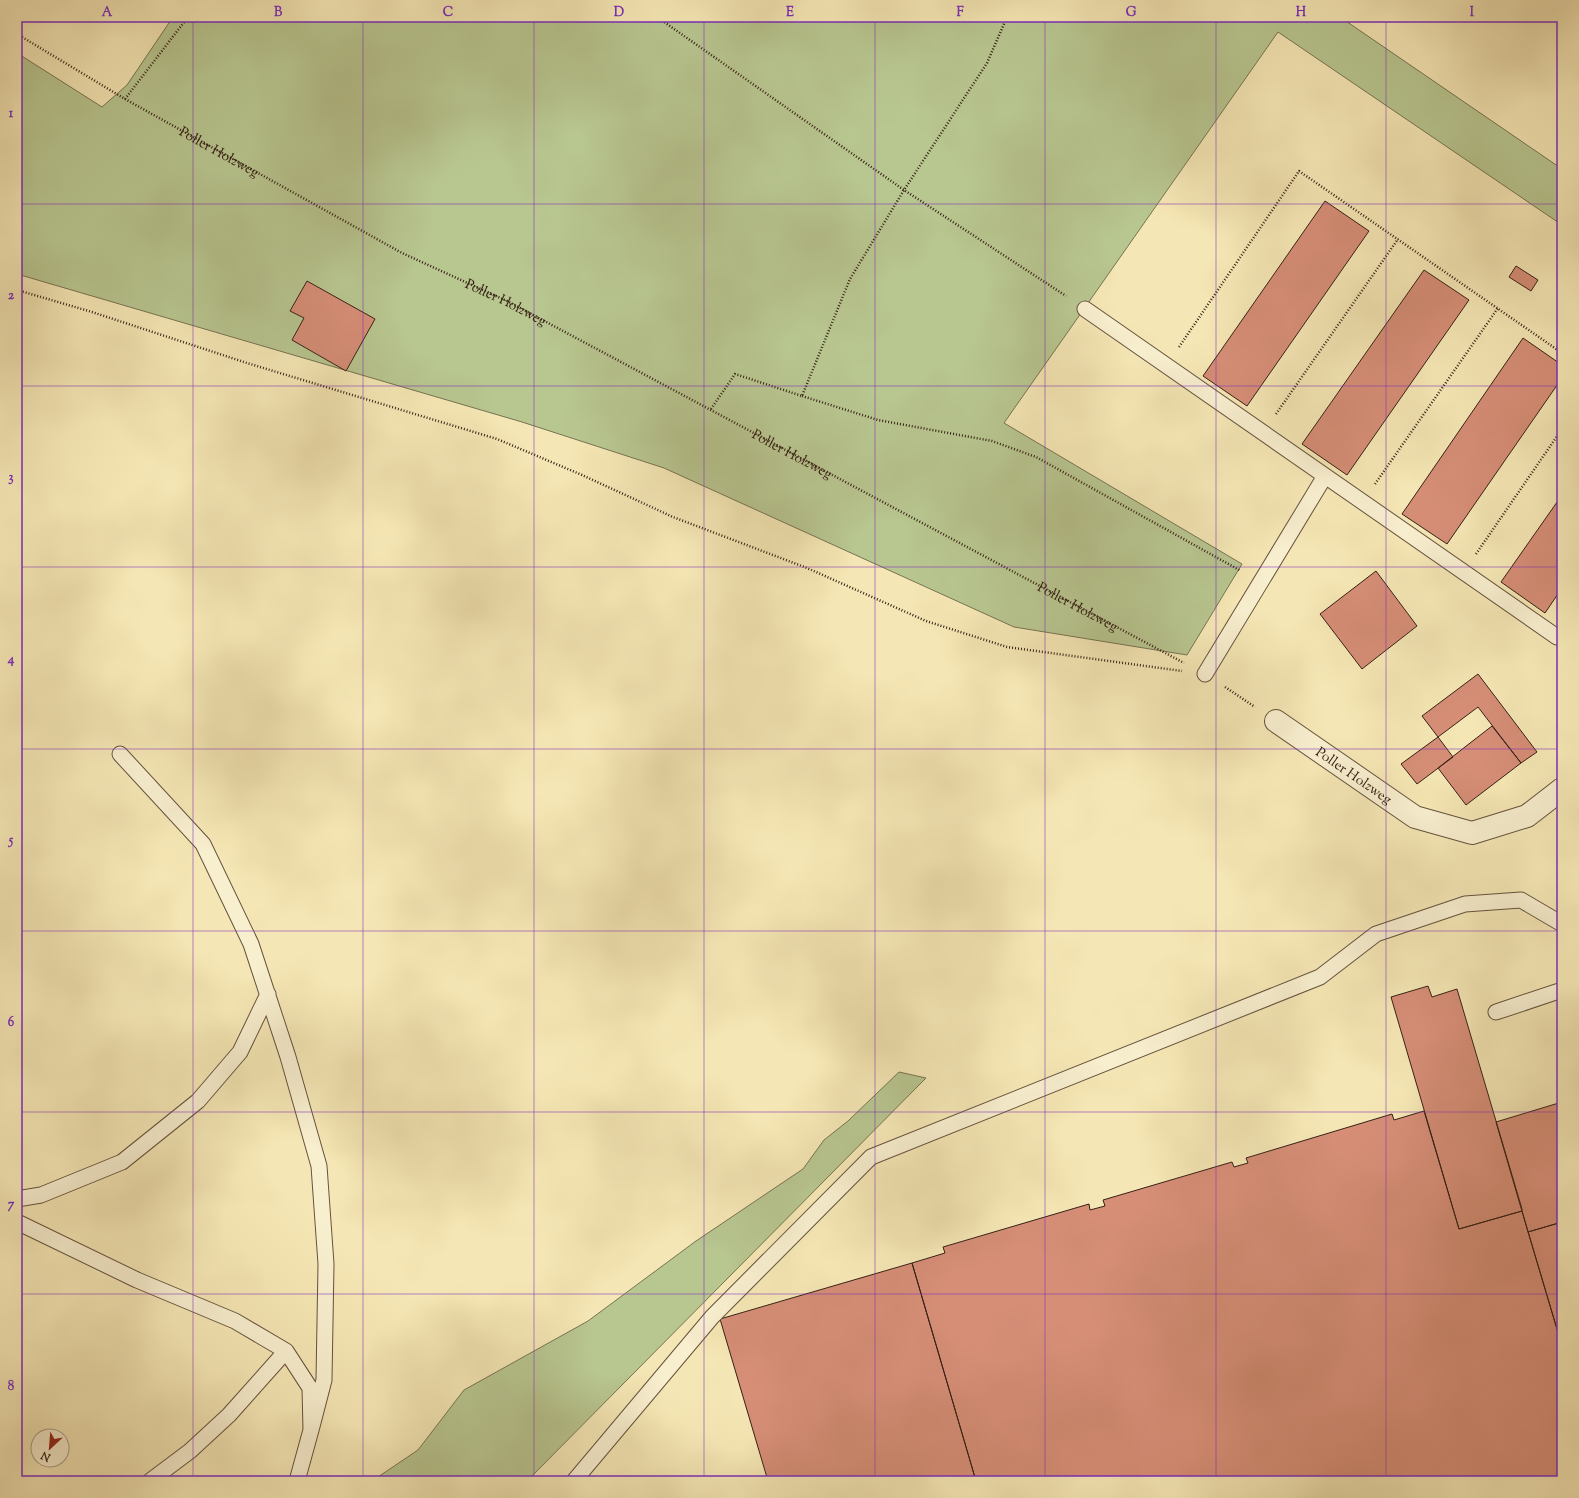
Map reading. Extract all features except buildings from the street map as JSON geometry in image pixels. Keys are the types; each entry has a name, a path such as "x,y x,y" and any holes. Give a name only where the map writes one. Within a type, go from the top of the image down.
{"street":[{"name":"Poller Holzweg","path":"1276,721 1415,817 1472,833 1527,816 1562,789"}],"lane":[{"path":"1085,309 1556,637"},
{"path":"1205,674 1325,476"},
{"path":"120,754 203,844 251,944 288,1057 319,1166 326,1264 324,1380 296,1481"},
{"path":"574,1481 712,1317 872,1157 1320,977 1376,934 1458,906 1465,904 1521,900 1562,924"},
{"path":"1496,1012 1562,990"},
{"path":"17,1199 41,1195 122,1162 198,1101 240,1052 268,994"},
{"path":"17,1222 137,1280 235,1322 286,1351 310,1388 311,1430"},
{"path":"150,1481 190,1451 229,1415 286,1351"}],"path":[{"path":"125,99 188,17"},
{"path":"657,17 904,190 1085,309"},
{"path":"802,396 850,279 904,190 987,63 1007,17"},
{"name":"Poller Holzweg","path":"17,34 125,99 402,252 507,301 1205,674 1276,721"},
{"path":"1166,365 1300,171 1562,352"},
{"path":"1263,433 1398,239"},
{"path":"17,290 92,312 247,363 497,439 582,475 673,517 807,568 933,624 1007,647 1168,669"},
{"path":"1363,502 1498,308"},
{"path":"711,409 735,374 878,420 992,441 1036,457 1260,582"},
{"path":"1463,572 1562,429"}],"green space":[{"path":"173,17 1340,17 1562,169 1562,225 1278,32 1004,423 1242,564 1187,655 1014,627 664,468 522,422 17,274 17,53 102,107 127,85"},
{"path":"899,1072 926,1078 527,1481 372,1481 418,1450 464,1390 588,1321 696,1241 803,1169 824,1140 848,1121"}]}
